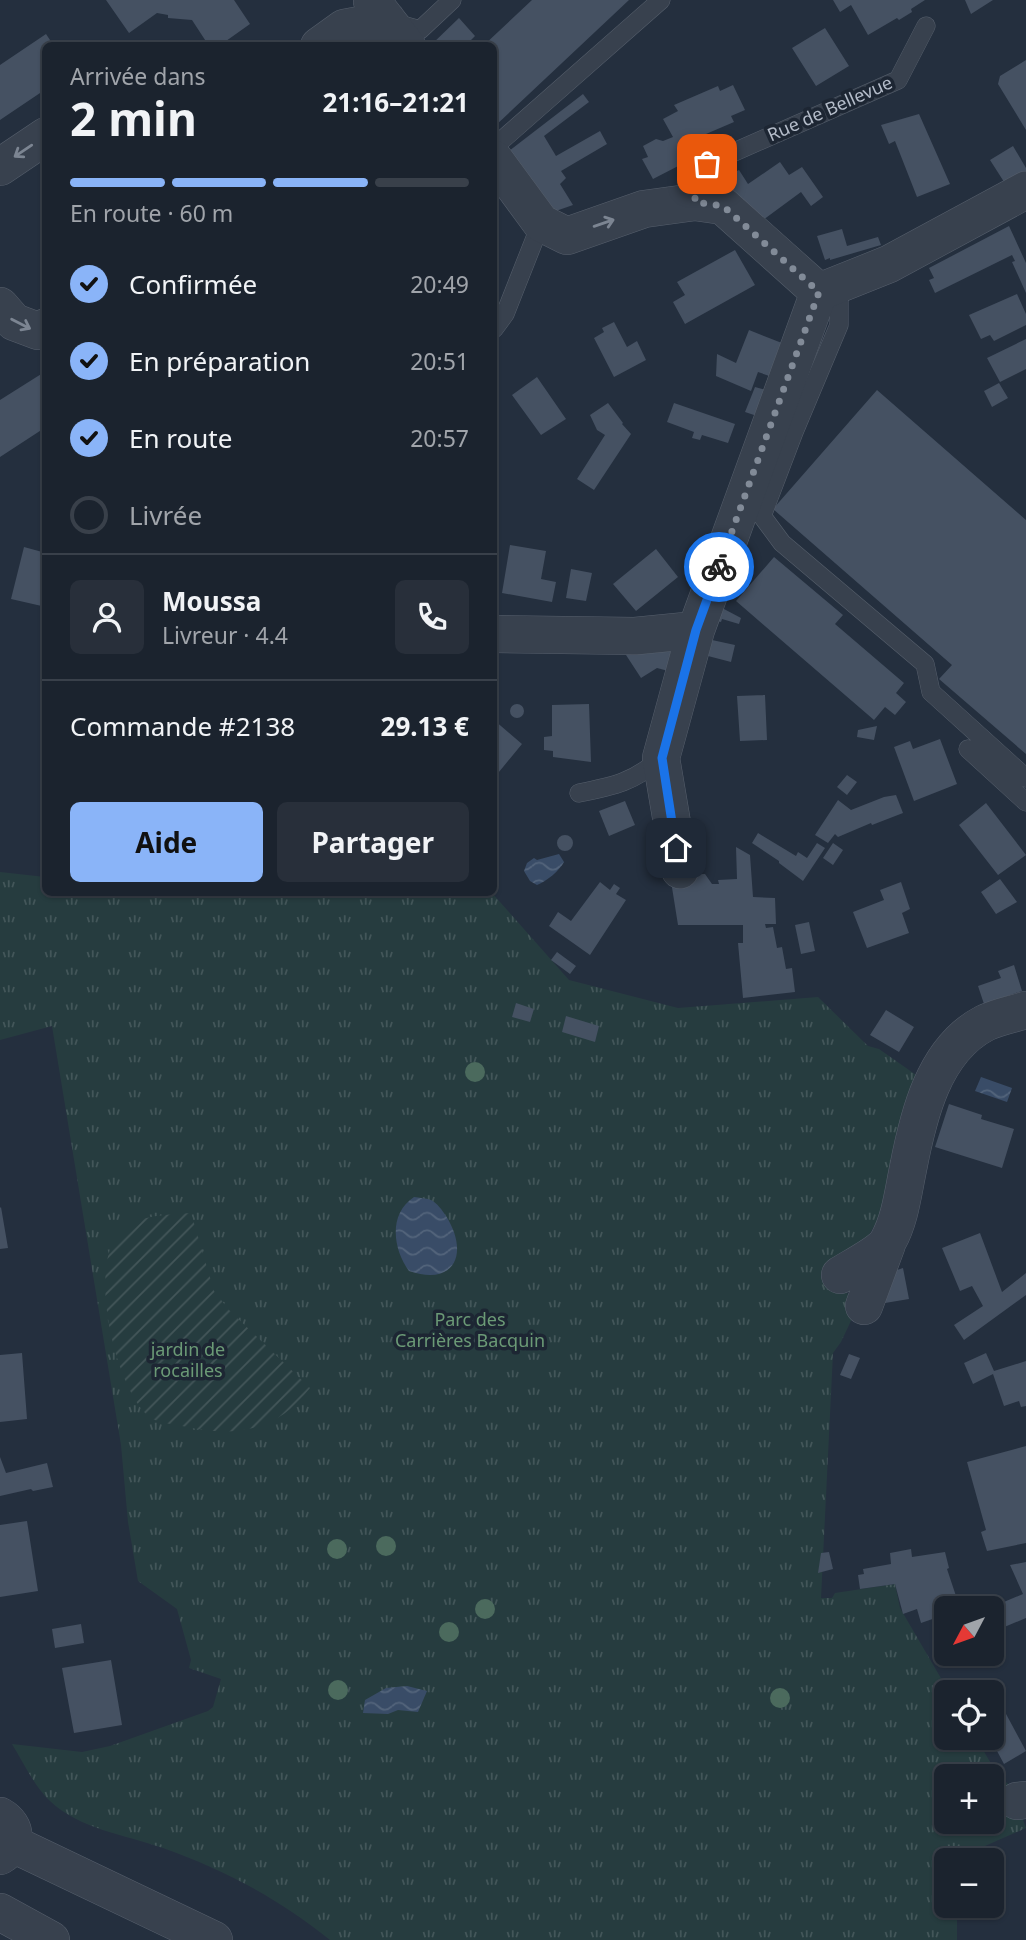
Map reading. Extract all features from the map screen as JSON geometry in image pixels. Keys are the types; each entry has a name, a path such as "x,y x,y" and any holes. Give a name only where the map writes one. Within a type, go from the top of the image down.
{"street":[{"path":"325,42 344,28 389,22"},
{"path":"0,167 42,139"},
{"path":"497,163 541,223 567,236 644,209 695,202 723,206 829,288"},
{"path":"680,870 662,758 696,630 829,288 889,264 1026,190"},
{"path":"0,306 14,322 38,331 42,329"},
{"path":"497,634 635,636 696,630"},
{"path":"863,1306 901,1205 914,1135 929,1091 943,1063 967,1036 986,1023 1026,1010"},
{"path":"840,1275 887,1244"},
{"path":"4,1839 214,1940"},
{"path":"0,1912 51,1940"}],"lane":[{"path":"389,22 420,30 452,0"},
{"path":"497,144 661,0"},
{"name":"Rue de Bellevue","path":"695,202 695,182 707,164 898,80 926,26"},
{"path":"497,325 505,314 541,223"},
{"path":"829,288 839,325 762,516 782,543 925,664 931,692 1026,778"},
{"path":"968,749 1026,802"},
{"path":"579,793 617,785 644,773 662,758"}],"green space":[{"name":"Parc des Carrières Bacquin","path":"0,872 42,877 42,896 495,896 569,980 678,1008 818,997 868,1046 879,1049 919,1077 885,1208 867,1238 828,1265 857,1308 833,1353 821,1598 832,1598 835,1593 895,1584 900,1608 942,1680 934,1680 934,1750 983,1750 991,1764 934,1764 934,1834 1004,1834 1004,1780 1011,1787 1026,1828 980,1848 934,1848 934,1918 957,1918 957,1940 330,1940 291,1911 230,1876 163,1848 89,1825 62,1811 44,1795 12,1744 82,1752 110,1746 213,1707 221,1679 189,1668 191,1660 177,1609 138,1581 128,1522 121,1445 52,1026 0,1040"},
{"name":"jardin de rocailles","path":"191,1213 214,1291 229,1310 310,1388 297,1403 269,1423 237,1431 219,1431 162,1422 151,1418 138,1404 126,1382 116,1355 105,1294 106,1266 112,1243 131,1223 156,1216"}],"water":[{"path":"559,854 564,862 556,872 537,885 530,881 524,871 527,863 534,858 537,860"},
{"path":"981,1077 1012,1088 1007,1102 975,1091"},
{"path":"414,1197 429,1199 435,1203 453,1229 457,1242 454,1263 438,1274 425,1275 409,1271 399,1253 397,1222 406,1204"},
{"path":"407,1686 427,1691 418,1712 398,1710 388,1714 363,1713 365,1700 386,1688"}],"building":[{"path":"106,0 234,0 250,24 225,42 206,42 192,20 168,18 168,15 157,13 129,33"},
{"path":"532,0 629,0 497,124 497,42 487,42"},
{"path":"833,0 925,0 899,20 897,18 868,35 851,5 840,12"},
{"path":"965,0 993,0 971,14"},
{"path":"459,18 475,36 471,42 434,42"},
{"path":"825,28 849,66 816,86 792,48"},
{"path":"46,34 51,42 42,42 42,92 0,120 0,65"},
{"path":"1026,60 1026,130 998,84 1000,76"},
{"path":"733,85 745,110 731,116 734,122 692,140 695,150 683,155 686,162 653,179 642,159 648,157 643,146 656,139 663,141 673,137 663,119 678,111 674,105 718,86 720,91"},
{"path":"583,94 589,102 544,136 556,156 600,131 607,144 561,171 566,178 560,184 573,205 553,212 509,151"},
{"path":"919,114 950,184 917,197 895,141 889,144 881,125"},
{"path":"1013,146 1026,168 1026,175 1006,185 990,160"},
{"path":"780,162 789,175 802,167 823,197 811,206 801,192 759,223 719,180 739,170 748,184"},
{"path":"1009,226 1026,263 1026,293 1012,262 1015,261 1012,255 935,293 929,280 934,278 929,268"},
{"path":"842,229 847,246 878,237 881,245 825,260 817,236"},
{"path":"735,250 755,285 685,324 673,302 685,295 677,282"},
{"path":"1017,294 1026,314 1026,325 994,341 990,335 981,339 969,315"},
{"path":"614,322 627,347 637,341 646,360 614,377 594,338 604,332 602,328"},
{"path":"749,330 787,345 775,378 758,372 751,391 716,376 717,354 736,363"},
{"path":"1026,339 1026,369 1000,382 987,358"},
{"path":"42,374 42,430 0,457 0,400"},
{"path":"537,377 566,419 541,435 512,395"},
{"path":"999,383 1008,398 992,407 984,391"},
{"path":"755,387 769,391 760,417 745,412"},
{"path":"877,390 1026,520 1026,754 939,679 952,665 773,509"},
{"path":"608,403 631,434 594,490 577,479 605,435 597,430 590,415"},
{"path":"674,403 735,424 728,443 702,435 700,440 692,438 694,432 667,422"},
{"path":"510,545 546,551 541,579 556,582 552,602 502,593"},
{"path":"24,547 42,552 42,606 11,599"},
{"path":"656,549 678,577 636,611 613,584"},
{"path":"774,557 843,615 835,624 904,683 896,693 906,702 895,715 885,707 874,720 736,601"},
{"path":"571,569 592,573 586,601 566,598"},
{"path":"713,606 741,618 739,624 722,619 721,622 709,619"},
{"path":"712,640 735,645 731,662 708,656"},
{"path":"642,645 677,647 672,672 657,668 641,678 626,655"},
{"path":"765,695 767,740 740,741 737,696"},
{"path":"517,704 522,706 522,716 517,718 512,716 510,711 512,706"},
{"path":"589,704 591,762 553,757 553,751 544,750 544,737 552,736 552,705"},
{"path":"497,723 522,744 497,774"},
{"path":"877,726 874,740 857,737 858,730"},
{"path":"940,739 957,784 914,801 894,747 910,741 913,749"},
{"path":"847,775 857,782 847,795 837,787"},
{"path":"896,795 903,813 838,837 835,834 828,843 815,835 838,800 851,810"},
{"path":"625,801 635,825 609,836 599,811"},
{"path":"986,803 1026,855 998,875 959,825"},
{"path":"758,833 796,856 798,852 807,858 817,843 825,848 803,881 752,843"},
{"path":"565,835 573,843 565,851 557,843"},
{"path":"833,843 843,850 833,865 823,858"},
{"path":"736,847 750,855 753,897 775,898 776,924 765,924 766,928 773,927 777,948 782,947 786,969 792,968 795,992 743,998 738,943 743,943 743,925 678,925 670,875 705,874 712,884 719,884 718,880 737,879"},
{"path":"1000,879 1017,902 996,914 981,892"},
{"path":"600,882 610,890 614,884 620,888 616,894 626,900 590,955 549,926 558,912 571,921"},
{"path":"901,882 910,909 902,913 909,933 867,948 853,912 884,900 880,890"},
{"path":"809,922 815,951 801,954 795,925"},
{"path":"557,952 576,966 570,974 551,960"},
{"path":"1014,965 1022,991 984,1004 978,986 1001,978 998,971"},
{"path":"516,1003 534,1009 530,1022 512,1017"},
{"path":"886,1010 914,1027 899,1052 870,1035"},
{"path":"566,1016 599,1026 595,1042 562,1032"},
{"path":"949,1104 982,1115 981,1119 1014,1129 1002,1168 935,1147"},
{"path":"0,1208 8,1248 0,1249"},
{"path":"980,1233 1002,1292 1026,1273 1026,1295 964,1340 954,1325 983,1306 972,1286 960,1291 942,1248"},
{"path":"903,1268 909,1299 879,1304 888,1273"},
{"path":"22,1353 27,1419 0,1422 0,1355"},
{"path":"986,1353 994,1371 1026,1361 1026,1406 1021,1407 1019,1401 1004,1406 993,1374 973,1384 964,1363"},
{"path":"849,1354 860,1358 851,1379 840,1375"},
{"path":"1026,1446 1026,1543 987,1551 981,1532 986,1530 967,1462"},
{"path":"0,1457 6,1473 47,1463 53,1487 0,1496"},
{"path":"27,1521 38,1591 0,1597 0,1525"},
{"path":"911,1549 912,1557 945,1552 949,1568 947,1569 956,1596 934,1596 934,1618 921,1623 917,1609 903,1614 895,1584 860,1589 858,1575 864,1574 863,1569 891,1564 890,1553"},
{"path":"829,1552 833,1569 818,1573 821,1553"},
{"path":"1026,1562 1026,1618 1004,1627 1004,1602 1023,1594 1010,1565"},
{"path":"81,1624 84,1643 55,1648 52,1629"},
{"path":"111,1660 122,1725 74,1733 62,1668"},
{"path":"1004,1713 1026,1751 1004,1764 996,1750 1004,1750"}],"way so far":[{"path":"707,164 695,182 695,202 723,206 819,292 719,567"}],"route":[{"path":"676,848 662,758 696,630 719,567"}]}
